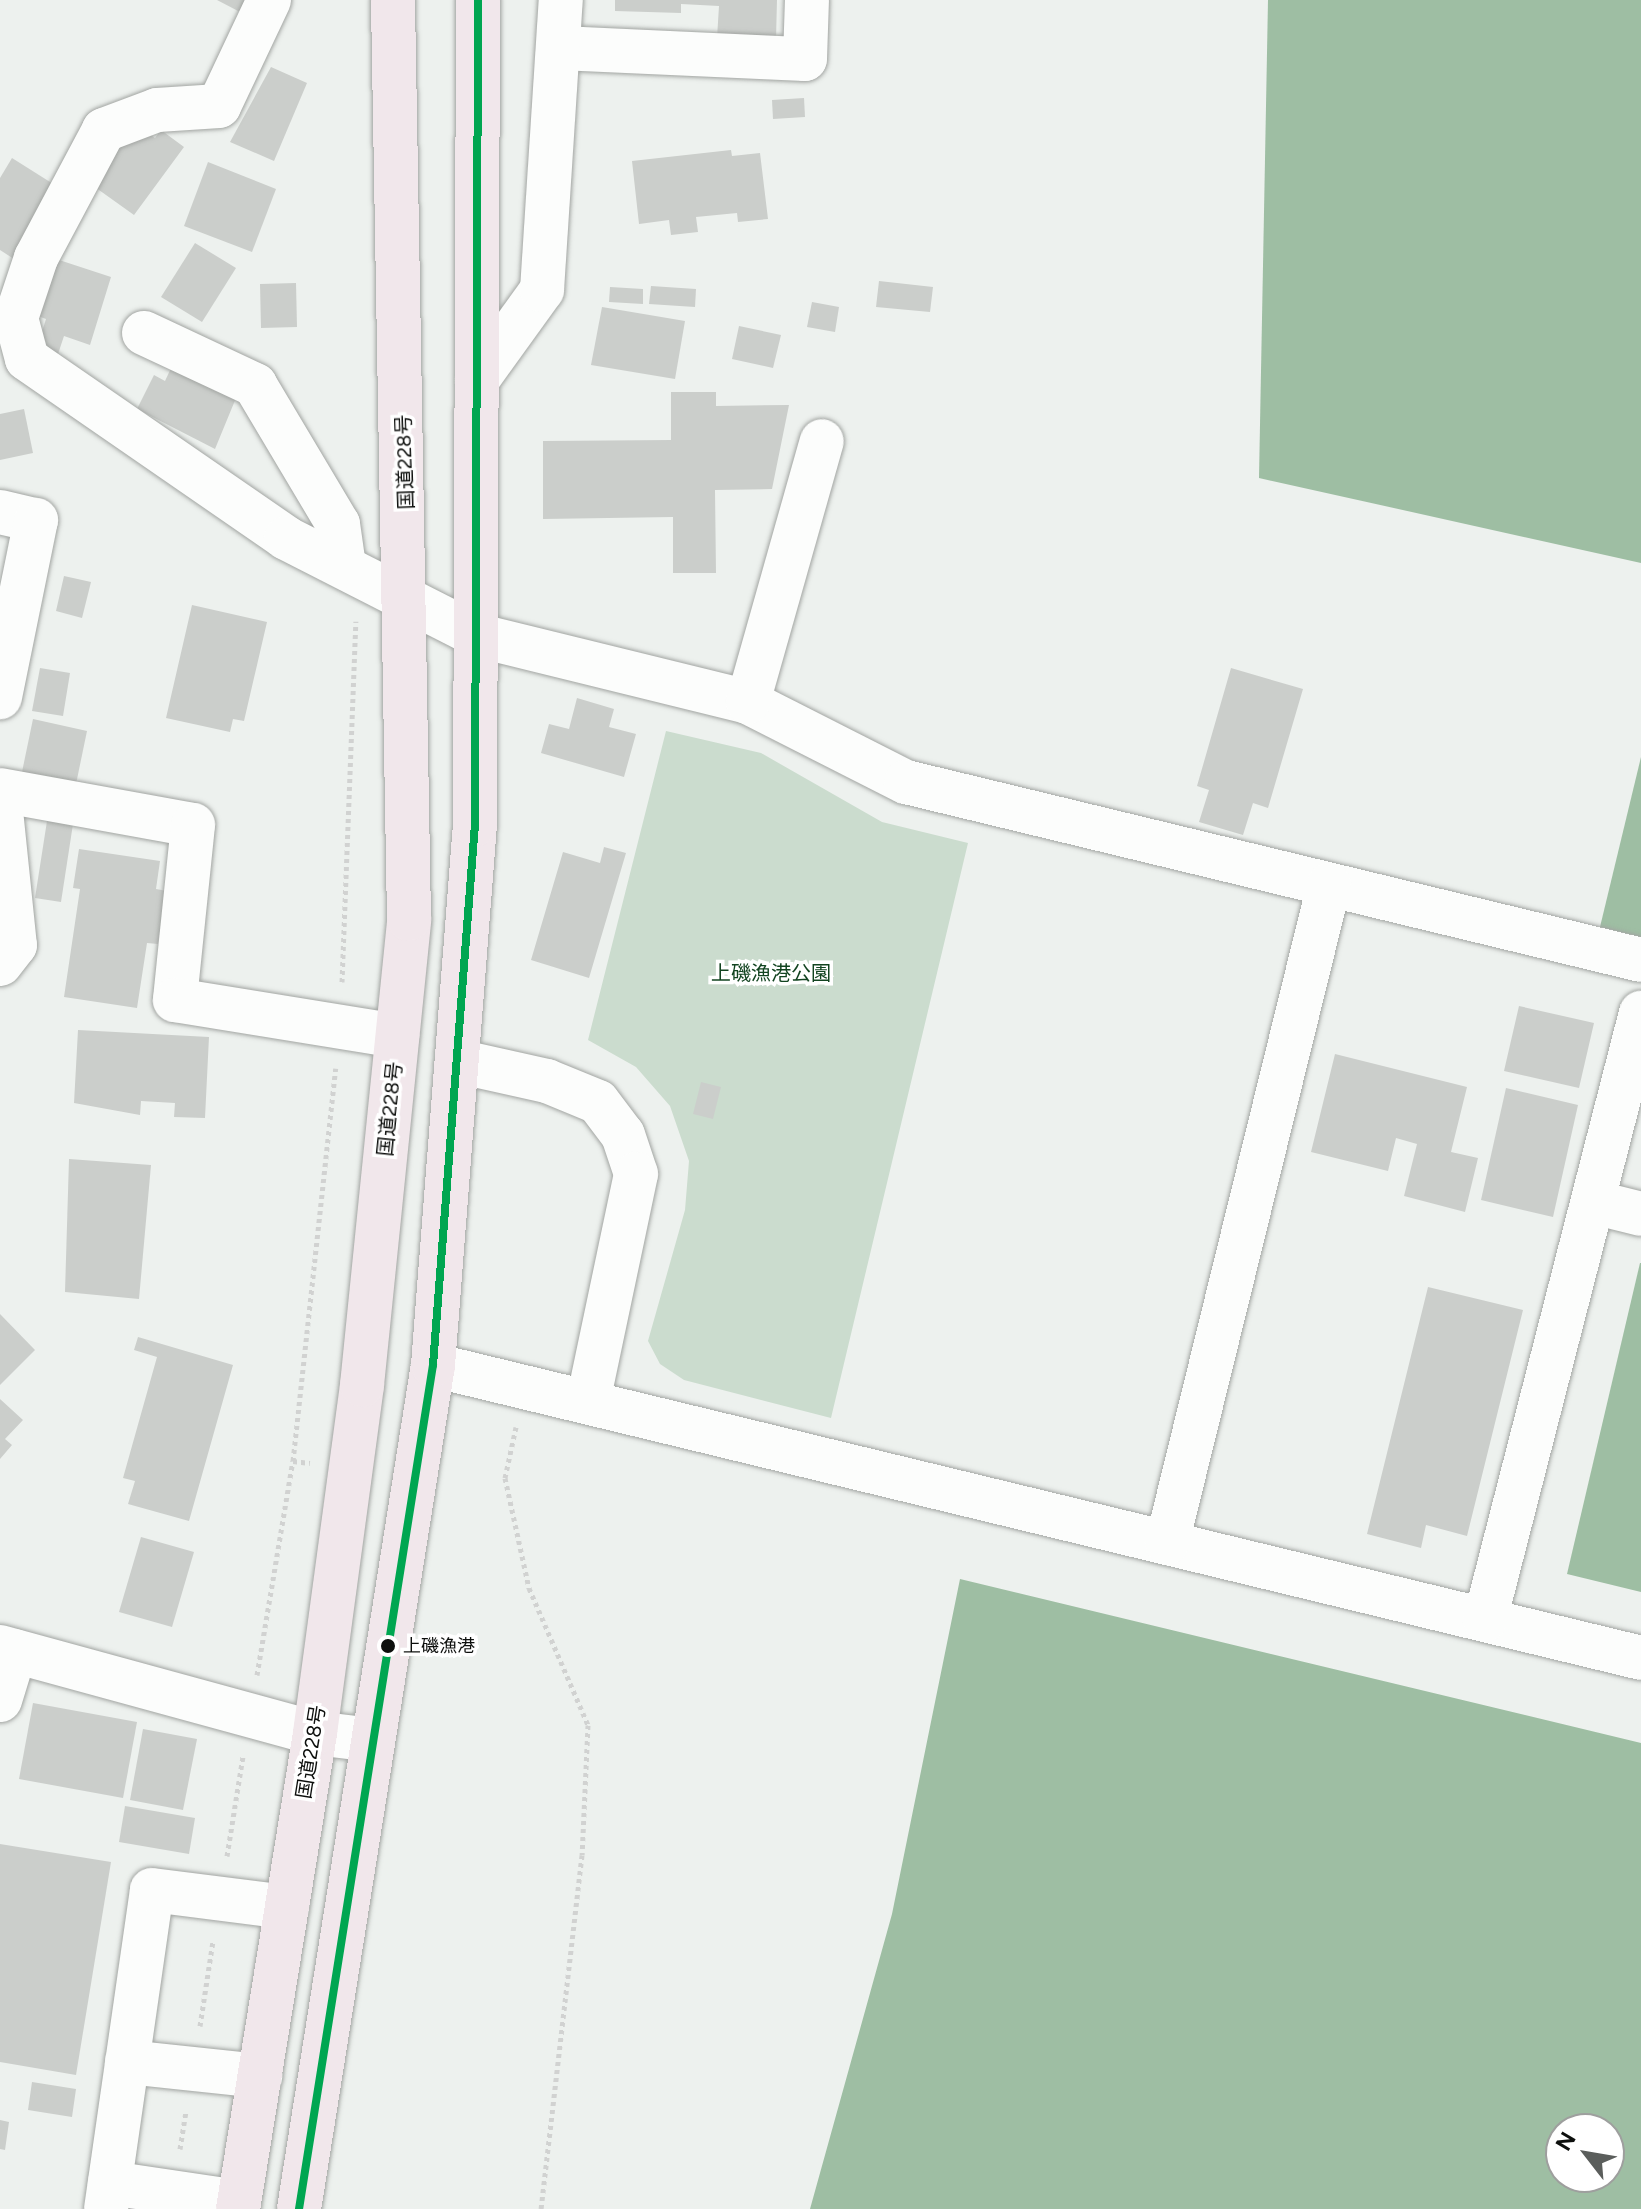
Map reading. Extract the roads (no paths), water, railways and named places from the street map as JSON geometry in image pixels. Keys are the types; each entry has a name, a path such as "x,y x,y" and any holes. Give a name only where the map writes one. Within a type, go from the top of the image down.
{"highway":[{"name":"国道228号","path":"238,2206 315,1733 349,1468 409,919 408,601 393,0"},
{"path":"299,2209 433,1365 475,824 478,0"}],"street":[{"path":"269,0 219,106 157,110 104,130 36,258 16,318 27,359 286,538 476,635 748,702 906,782 1641,960"},
{"path":"477,380 542,290 561,0"},
{"path":"560,48 805,59 807,0"},
{"path":"144,333 255,385 338,524 351,570"},
{"path":"748,702 822,441"},
{"path":"0,512 36,520 0,697"},
{"path":"0,790 193,825 175,1000 397,1036"},
{"path":"0,801 15,945 0,964"},
{"path":"1167,1543 1329,885"},
{"path":"1485,1620 1641,1013"},
{"path":"457,1061 547,1081 598,1102 623,1135 636,1174 588,1402"},
{"path":"1593,1202 1641,1214"},
{"path":"433,1365 1641,1658"},
{"path":"0,1700 7,1649 315,1733 373,1740"},
{"path":"238,2206 173,2193 108,2196 152,1890 287,1907"},
{"path":"127,2062 260,2076"}],"place":[{"name":"上磯漁港","path":"388,1646"}],"park label":[{"name":"上磯漁港公園","path":"771,973"}]}
